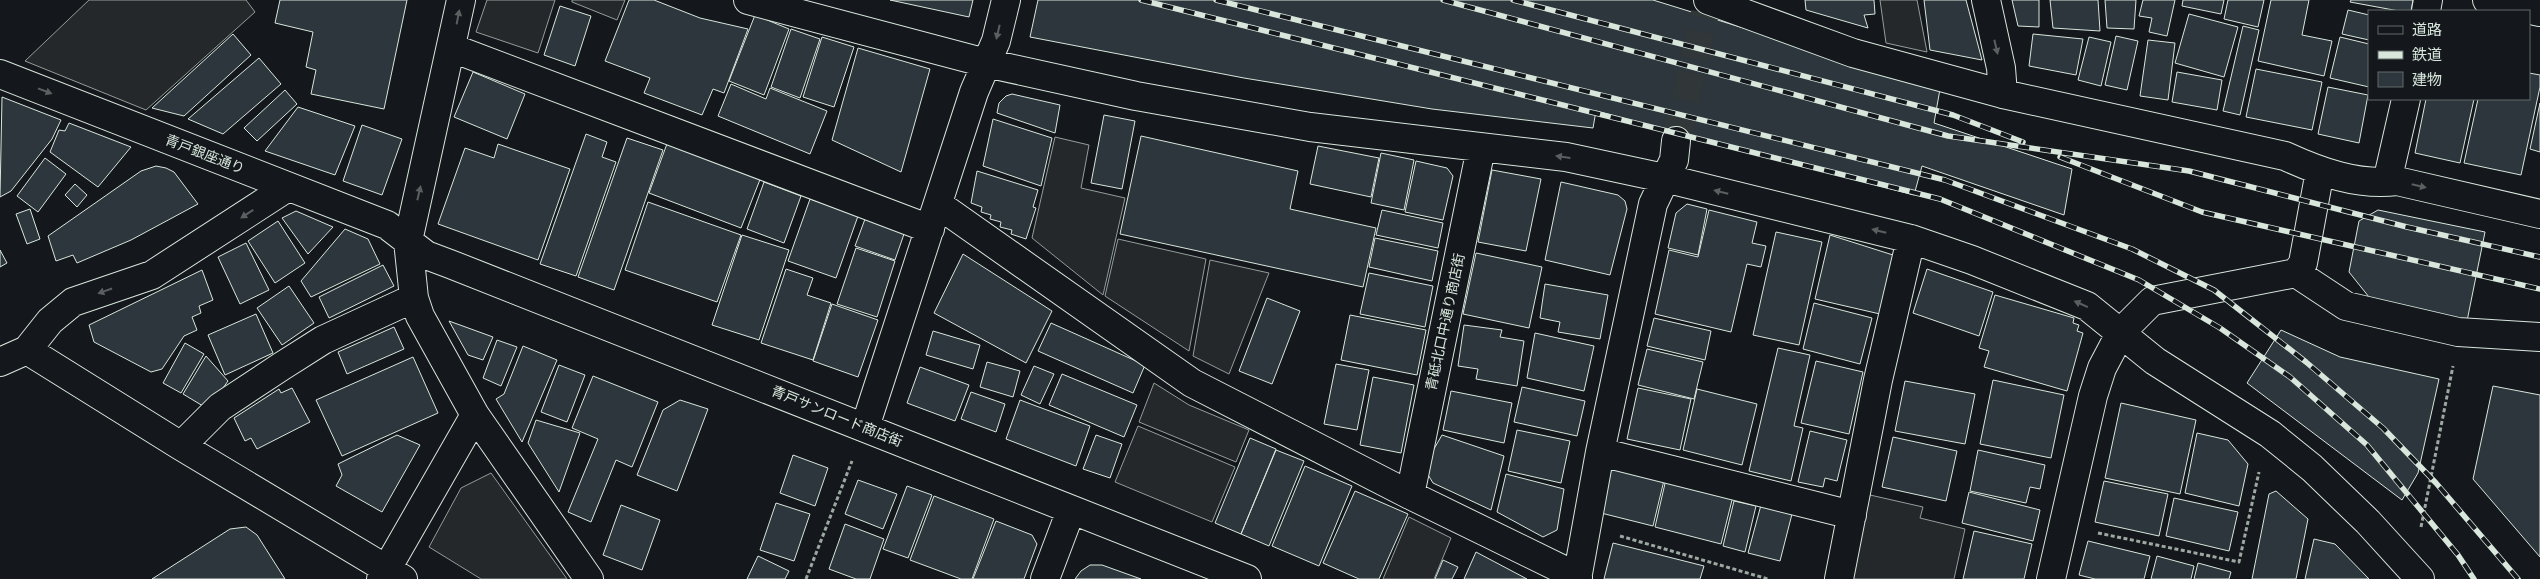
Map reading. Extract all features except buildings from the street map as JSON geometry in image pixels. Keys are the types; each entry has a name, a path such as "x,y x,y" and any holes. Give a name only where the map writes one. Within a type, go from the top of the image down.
{"street":[{"path":"461,0 417,248 414,298 420,316 475,416 589,579"},
{"path":"748,0 986,63 1136,96 1310,127 1566,158 1664,178 1911,239 1972,260 2087,306 2155,361 2270,434 2319,475 2416,574"},
{"path":"865,427 986,63 996,41 1006,0"},
{"path":"1986,0 2001,68 2003,94"},
{"path":"2487,0 2540,12"},
{"path":"1707,4 1853,53 2003,94 2285,156 2317,184 2397,181 2540,214"},
{"path":"452,48 934,217 1192,383 1410,495 1578,578 1600,452 1653,204 1674,160 1676,142"},
{"name":"青戸銀座通り","path":"0,74 386,225 417,248"},
{"path":"2387,182 2406,100"},
{"name":"青砥北口中通り商店街","path":"1410,495 1481,148"},
{"path":"2299,268 2317,184"},
{"path":"0,362 27,350 50,321 73,302 152,275 288,187"},
{"path":"1839,579 1878,380 1911,239"},
{"name":"青戸サンロード商店街","path":"417,248 1247,579"},
{"path":"2051,579 2093,396 2102,368 2121,332 2152,301 2299,268"},
{"path":"2299,268 2346,306 2458,332 2540,337"},
{"path":"182,446 220,407 282,366 323,340 414,298"},
{"path":"27,350 390,576 475,416"},
{"path":"1600,452 1852,515"},
{"path":"1045,579 1071,510"}],"path":[{"path":"2416,574 2458,332"},
{"path":"806,579 865,427"},
{"path":"2063,526 2239,562 2260,467 2270,434"},
{"path":"1586,526 1768,579"}],"shaded area":[{"path":"89,0 246,0 255,12 146,110 25,61"},
{"path":"487,0 555,0 538,53 476,32"},
{"path":"572,0 625,0 617,20 572,2"},
{"path":"1880,0 1917,0 1927,52 1886,43"},
{"path":"1055,137 1089,145 1081,188 1125,198 1103,295 1032,238"},
{"path":"1118,239 1206,259 1189,351 1105,296"},
{"path":"1210,260 1269,273 1229,374 1193,356"},
{"path":"1154,383 1189,405 1249,430 1236,462 1139,422"},
{"path":"1138,426 1235,467 1212,522 1115,482"},
{"path":"491,473 567,579 481,579 429,547 461,488"},
{"path":"1870,495 1923,507 1920,518 1965,529 1954,579 1851,579"},
{"path":"1409,517 1451,538 1434,579 1383,579"}],"tunnel":[{"path":"1676,141 1705,13"}],"railway":[{"path":"1141,0 1940,199 2139,280 2220,328 2290,377 2367,445 2458,555 2474,579"},
{"path":"1216,0 1945,180 2132,249 2214,290 2306,362 2383,428 2436,483 2518,579"},
{"path":"1443,0 1948,136 2189,171 2407,227 2540,257"},
{"path":"1513,0 1953,115 2023,142"},
{"path":"2060,157 2202,212 2540,289"}]}
